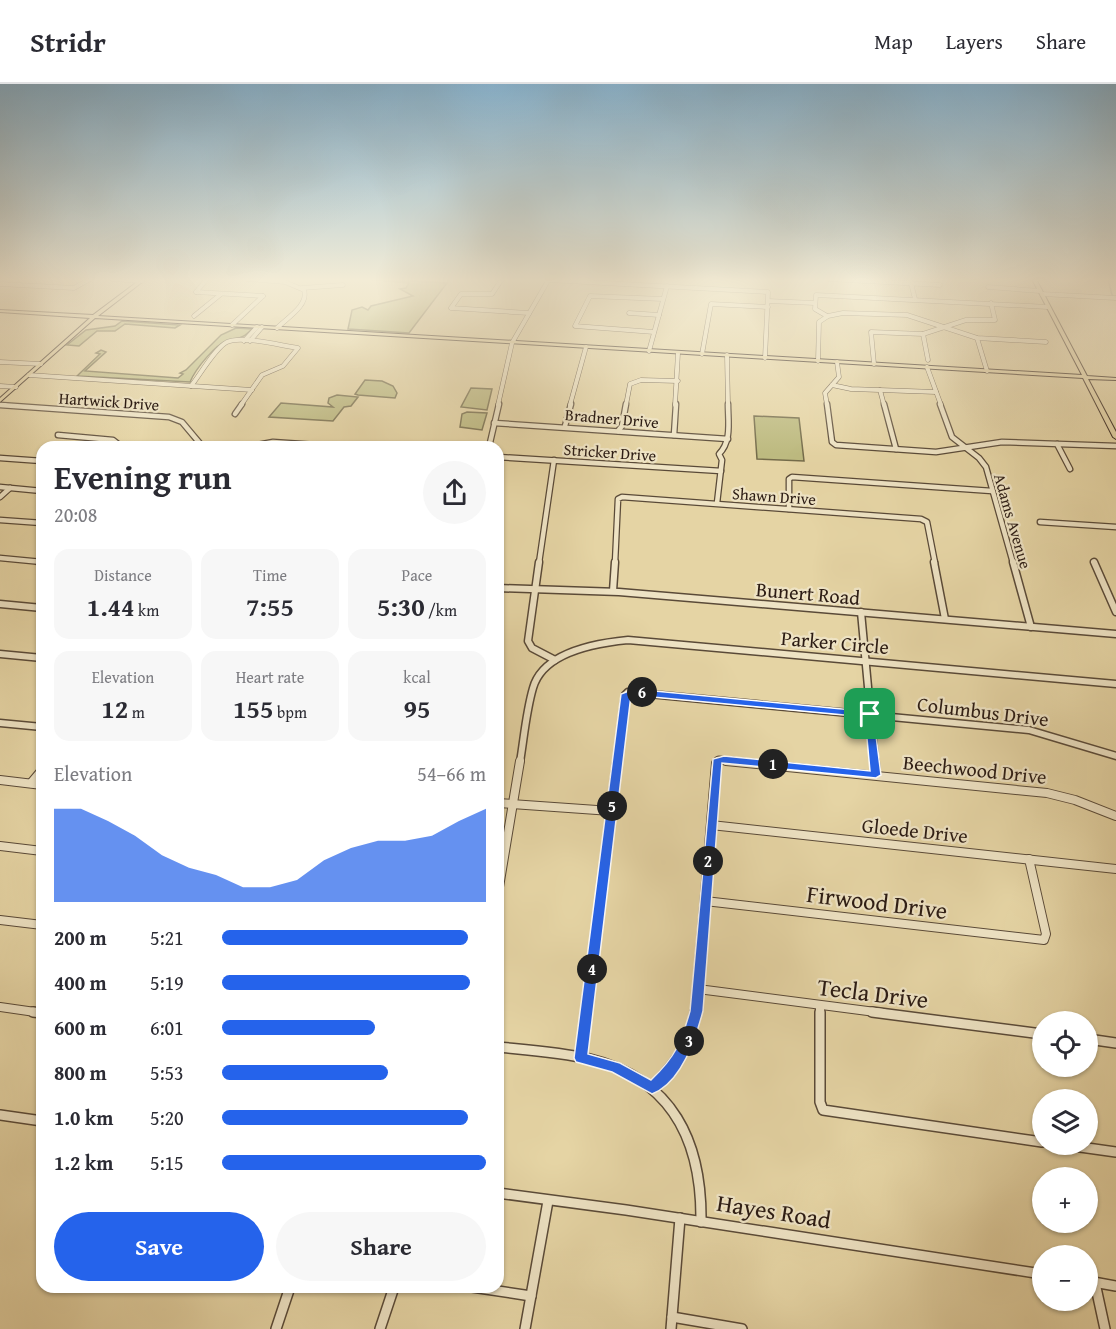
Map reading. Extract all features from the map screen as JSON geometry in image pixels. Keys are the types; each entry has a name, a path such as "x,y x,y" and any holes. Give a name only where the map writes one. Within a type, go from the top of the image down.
{"main road":[{"path":"0,403 71,337"},
{"path":"420,337 1116,379"},
{"path":"1064,337 1116,437"}],"street":[{"path":"244,340 248,337"},
{"path":"250,341 253,337"},
{"path":"490,441 512,343 515,337"},
{"path":"649,351 653,337"},
{"path":"702,354 705,337"},
{"path":"765,358 766,337"},
{"path":"818,337 818,361"},
{"path":"872,337 874,364"},
{"path":"924,337 928,360"},
{"path":"987,371 977,338 1046,342"},
{"path":"190,386 226,343 244,340 298,348 283,366 265,372 236,414"},
{"path":"565,426 586,347"},
{"path":"674,435 678,353"},
{"path":"717,503 722,460 719,454 726,447 728,439 727,356"},
{"path":"0,362 41,364"},
{"path":"837,362 839,377 828,387 825,394 832,442 836,445 936,452 1002,442 1116,446"},
{"name":"Adams Avenue","path":"927,368 952,437 982,461 993,491 1031,627"},
{"path":"29,375 252,390"},
{"path":"618,431 622,426 631,382 678,381"},
{"path":"832,385 846,388 936,392"},
{"path":"0,386 16,387"},
{"path":"880,390 896,449"},
{"name":"Hartwick Drive","path":"0,403 169,417 184,424 197,441"},
{"name":"Bradner Drive","path":"494,423 565,426 728,439"},
{"path":"58,435 113,441"},
{"path":"1057,444 1070,469"},
{"name":"Stricker Drive","path":"504,457 720,471"},
{"path":"0,458 36,461"},
{"path":"504,857 533,686 541,673 555,660 529,645 534,589 554,460"},
{"path":"789,509 791,477 993,491"},
{"path":"0,488 36,490"},
{"path":"0,496 10,488"},
{"name":"Shawn Drive","path":"613,591 620,497 925,520 945,619"},
{"path":"0,520 36,523"},
{"path":"1040,522 1116,527"},
{"path":"0,558 36,561"},
{"path":"1094,562 1116,612"},
{"name":"Bunert Road","path":"504,588 613,591 1116,634"},
{"path":"0,604 36,607"},
{"path":"861,612 876,775"},
{"name":"Parker Circle","path":"555,660 585,646 628,640 1116,684"},
{"path":"0,654 36,657"},
{"name":"Columbus Drive","path":"611,811 628,692 1029,730 1116,756"},
{"path":"0,723 36,726"},
{"name":"Beechwood Drive","path":"711,825 718,760 1047,792 1116,816"},
{"path":"31,783 36,777"},
{"path":"0,780 36,784"},
{"path":"504,803 611,811 581,1058"},
{"path":"652,1088 668,1072 687,1045 694,1025 711,825"},
{"name":"Gloede Drive","path":"711,825 1116,869"},
{"path":"0,846 36,850"},
{"name":"Firwood Drive","path":"705,901 1044,940 1046,934 1029,860"},
{"path":"0,920 36,924"},
{"name":"Tecla Drive","path":"698,989 1032,1033"},
{"path":"820,1006 820,1102 824,1110 832,1113 1032,1141"},
{"path":"0,1007 36,1011"},
{"path":"1098,1040 1116,1043"},
{"path":"504,1048 581,1058 615,1067 652,1088 683,1124 693,1145 702,1184 701,1222"},
{"path":"0,1115 36,1120"},
{"path":"1098,1149 1116,1152"},
{"name":"Hayes Road","path":"504,1194 680,1218 1032,1272"},
{"path":"525,1329 548,1201"},
{"path":"671,1329 680,1218"},
{"path":"1098,1283 1116,1286"},
{"path":"504,1292 531,1296"},
{"path":"276,1329 288,1293"},
{"path":"380,1329 391,1293"},
{"path":"1098,1306 1105,1329"},
{"path":"672,1317 742,1329"}],"shaded area":[{"path":"77,337 90,337 79,346 67,345"},
{"path":"219,337 243,337 227,341 217,347 201,364 190,382 77,376 100,354 96,353 101,350 106,352 85,371 178,378 183,374 180,373 186,370"},
{"path":"365,380 382,381 393,386 397,393 395,398 355,394"},
{"path":"471,388 492,389 487,410 461,407"},
{"path":"337,395 358,397 351,406 344,407 333,421 269,417 281,403 333,407 328,403 329,398"},
{"path":"487,413 482,430 460,427 462,414"},
{"path":"754,416 799,418 804,461 757,459"}],"route":[{"path":"634,692 870,714 876,775 724,759 717,761 696,1011 687,1045 668,1072 652,1088 615,1067 581,1058 626,694 634,692"}]}
